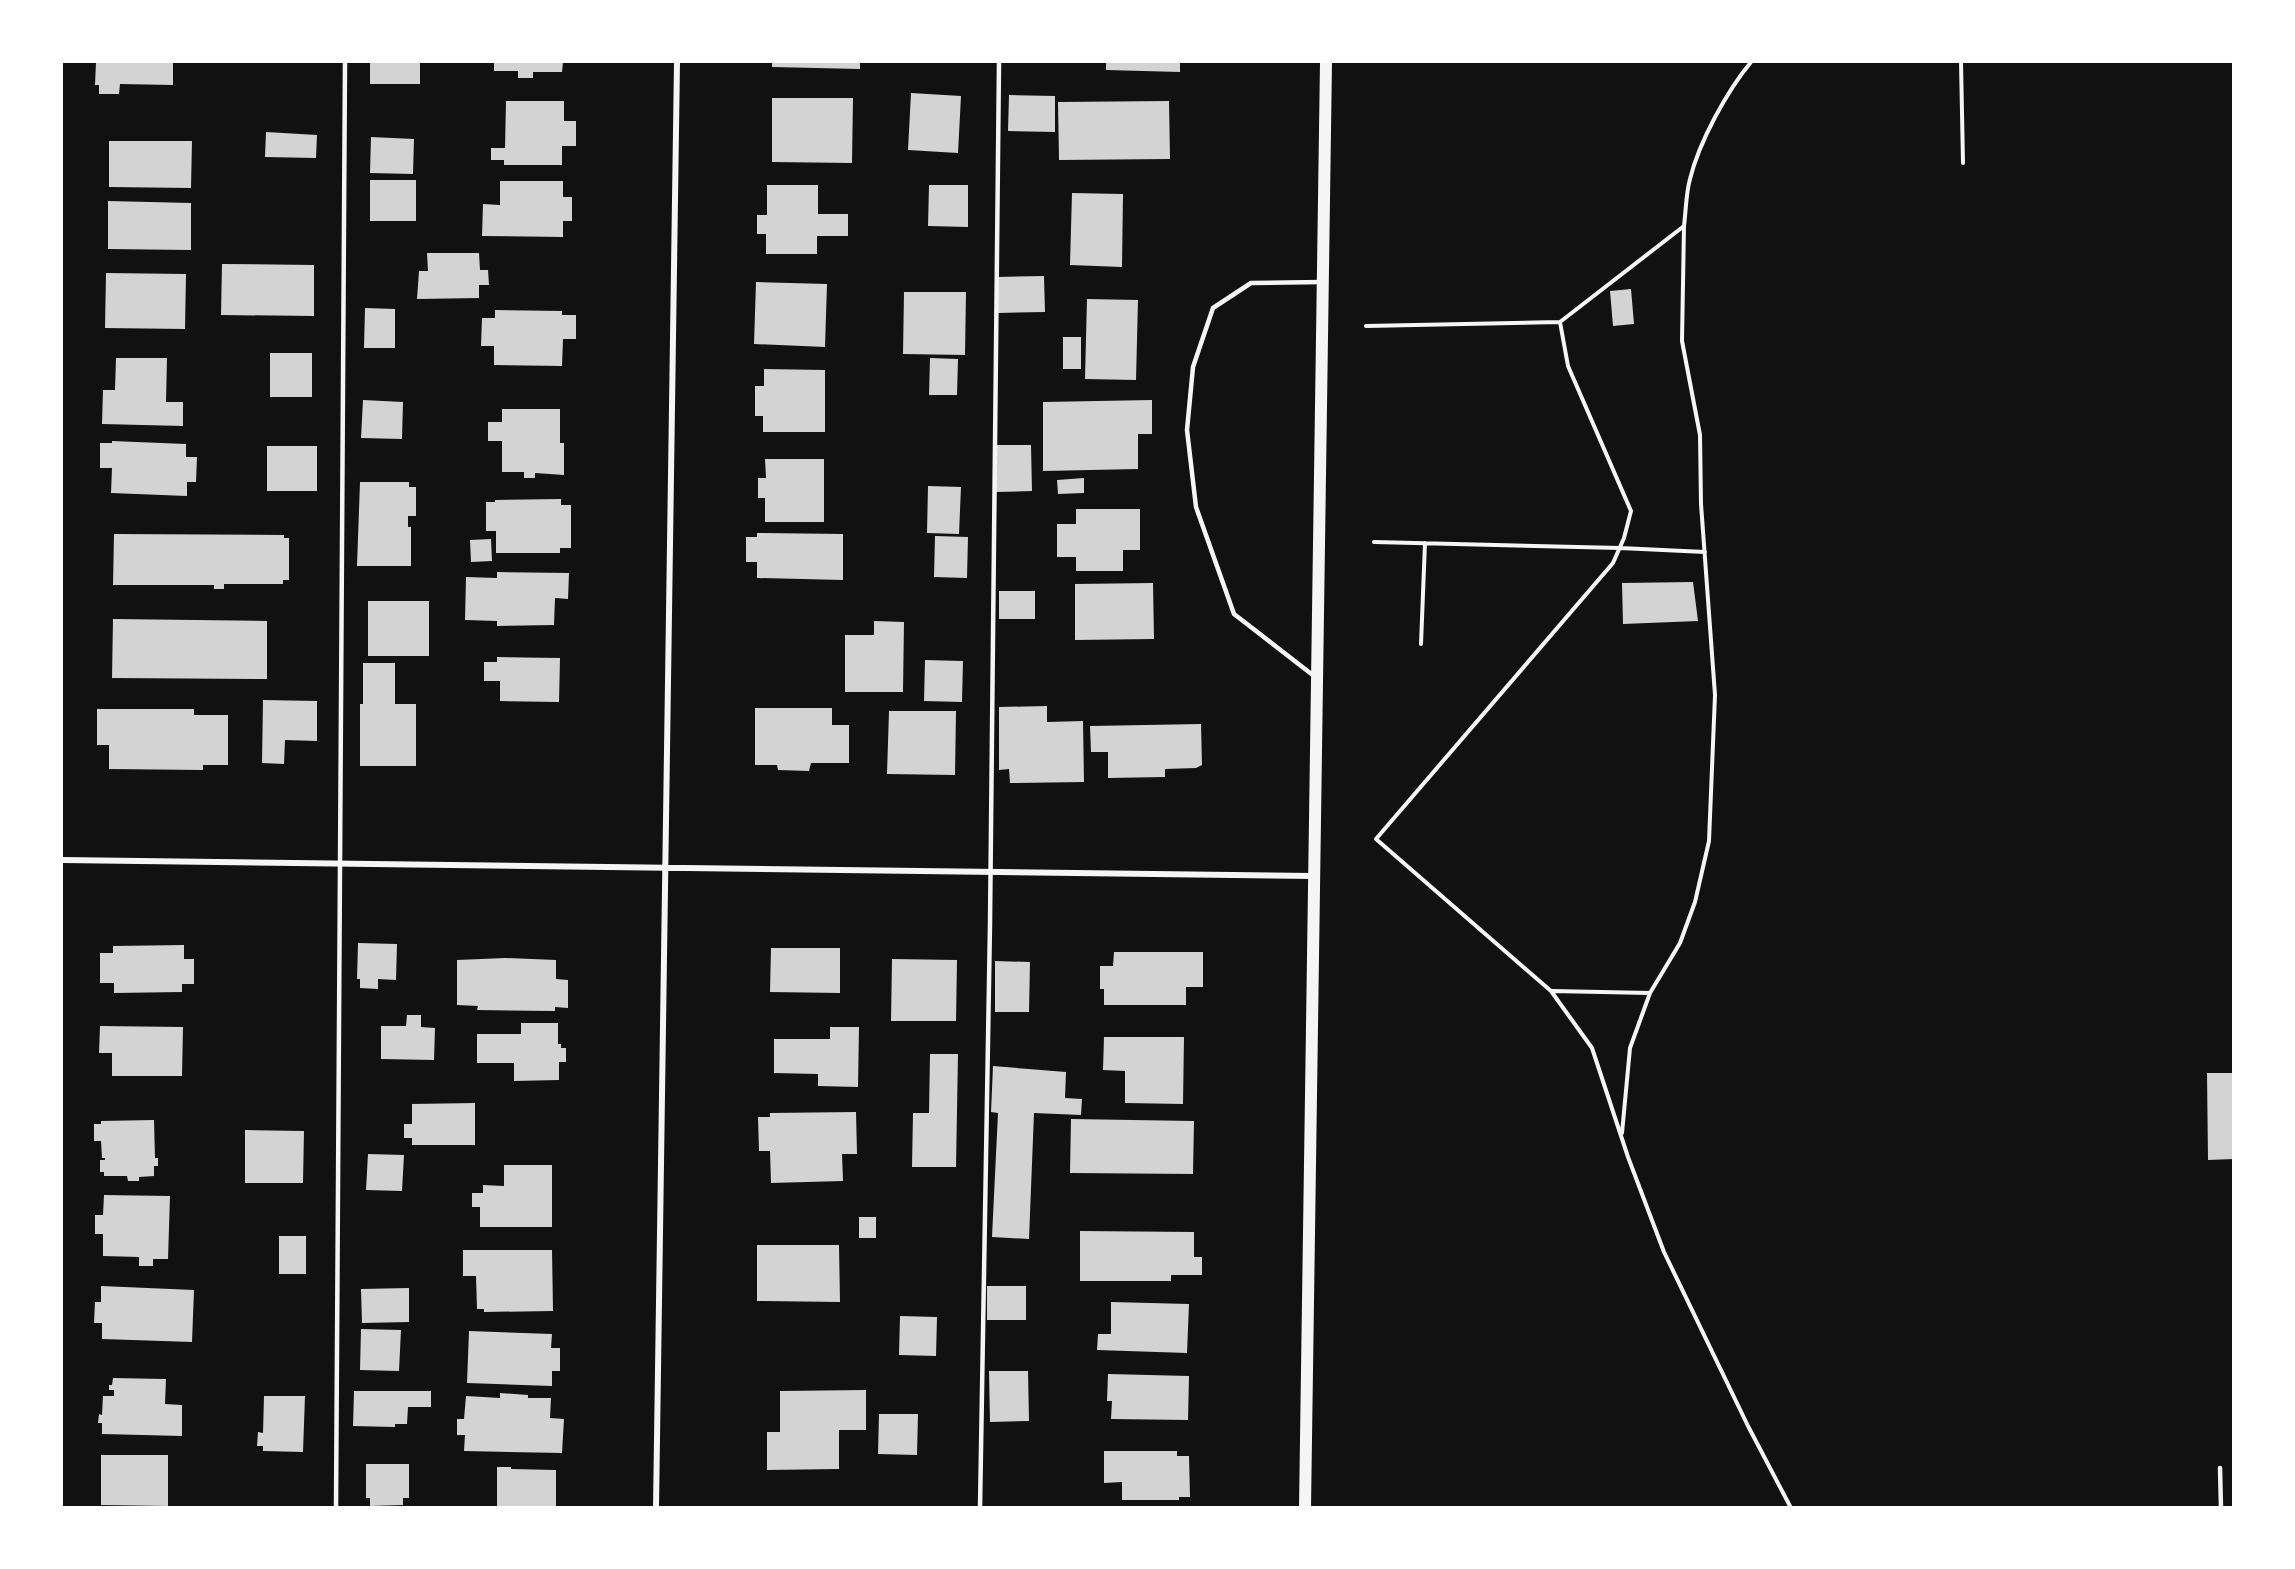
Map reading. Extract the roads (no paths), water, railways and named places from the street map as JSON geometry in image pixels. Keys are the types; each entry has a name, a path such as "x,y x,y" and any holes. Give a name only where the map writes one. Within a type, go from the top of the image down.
{"main road":[{"path":"1305,1508 1326,62"}],"street":[{"path":"656,1508 677,62"},
{"path":"62,860 1313,876"}],"lane":[{"path":"336,1508 345,62"},
{"path":"980,1508 999,62"},
{"path":"1316,678 1234,614 1196,507 1187,430 1193,367 1213,308 1251,283 1323,282"},
{"path":"2220,1468 2221,1508"}]}
